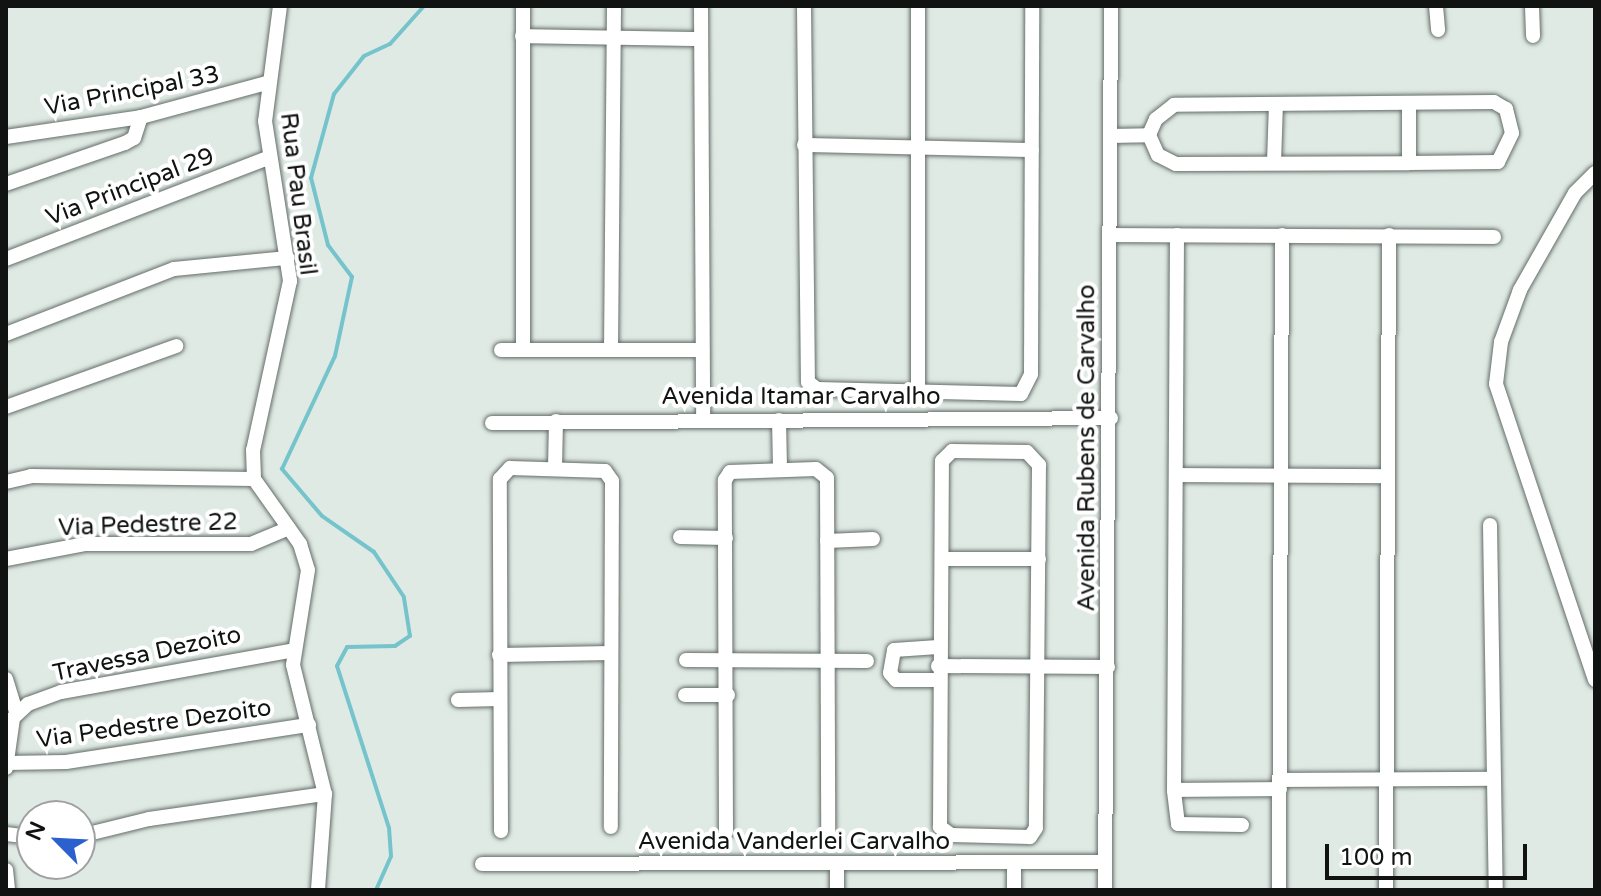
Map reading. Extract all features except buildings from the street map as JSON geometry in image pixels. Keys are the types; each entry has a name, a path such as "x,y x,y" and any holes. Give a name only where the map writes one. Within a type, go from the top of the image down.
{"street":[{"name":"Rua Pau Brasil","path":"254,479 261,408 284,322 287,258 270,157 266,83 280,6"},
{"path":"523,6 523,350"},
{"path":"611,350 614,6"},
{"path":"701,6 703,420"},
{"path":"804,6 808,382 817,389 1021,394 1029,387 1032,6"},
{"path":"918,6 918,391"},
{"name":"Avenida Rubens de Carvalho","path":"1105,890 1111,418 1111,6"},
{"path":"1436,6 1438,30"},
{"path":"1532,6 1533,36"},
{"path":"522,36 701,39"},
{"name":"Via Principal 33","path":"6,137 141,117 266,83"},
{"path":"1409,103 1499,103 1512,133 1498,162 1409,163 1168,162 1149,135 1156,119 1174,105 1409,103"},
{"path":"1409,103 1409,163"},
{"path":"1274,163 1276,104"},
{"path":"6,184 125,143 134,138 141,117"},
{"path":"1110,136 1149,135"},
{"path":"804,145 1032,150"},
{"name":"Via Principal 29","path":"6,259 270,157"},
{"path":"1595,173 1575,193 1520,290 1501,342 1496,384 1595,680"},
{"path":"1110,235 1494,237"},
{"path":"1177,235 1174,790 1178,824 1242,825"},
{"path":"1279,890 1282,235"},
{"path":"1386,890 1389,235"},
{"path":"6,334 174,269 287,258"},
{"path":"6,407 176,346"},
{"path":"501,350 702,350"},
{"name":"Avenida Itamar Carvalho","path":"492,423 1111,418"},
{"path":"779,420 780,469"},
{"path":"555,468 556,421"},
{"path":"952,451 1035,458 1039,559 1036,828 1030,837 951,835 940,827 938,647 942,559 943,456 952,451"},
{"path":"501,831 501,475 510,468 605,471 611,477 611,827"},
{"path":"726,832 728,474 780,469 825,474 828,836"},
{"path":"1177,475 1388,476"},
{"path":"6,482 31,476 254,479 289,528 306,559 309,580 294,650 325,794 318,890"},
{"path":"1490,525 1496,890"},
{"name":"Via Pedestre 22","path":"6,559 85,544 251,544 289,528"},
{"path":"680,537 726,538"},
{"path":"827,541 873,539"},
{"path":"942,559 1039,559"},
{"path":"938,647 894,650 890,673 896,680 938,673 1108,667"},
{"name":"Travessa Dezoito","path":"16,712 61,692 294,650"},
{"path":"499,655 611,653"},
{"path":"686,660 867,661"},
{"path":"6,679 16,712 7,765"},
{"path":"685,695 728,695"},
{"path":"458,700 500,699"},
{"name":"Via Pedestre Dezoito","path":"7,765 66,762 309,725"},
{"path":"1174,790 1494,779"},
{"path":"96,832 149,819 325,794"},
{"name":"Avenida Vanderlei Carvalho","path":"482,864 1104,862"},
{"path":"1014,864 1014,890"},
{"path":"837,865 837,890"},
{"path":"6,870 8,890"}],"waterway":[{"path":"376,890 391,856 389,828 337,666 347,647 395,646 410,636 404,597 374,552 322,516 282,469 335,356 352,277 328,245 311,178 334,94 364,56 390,44 424,6"}]}
